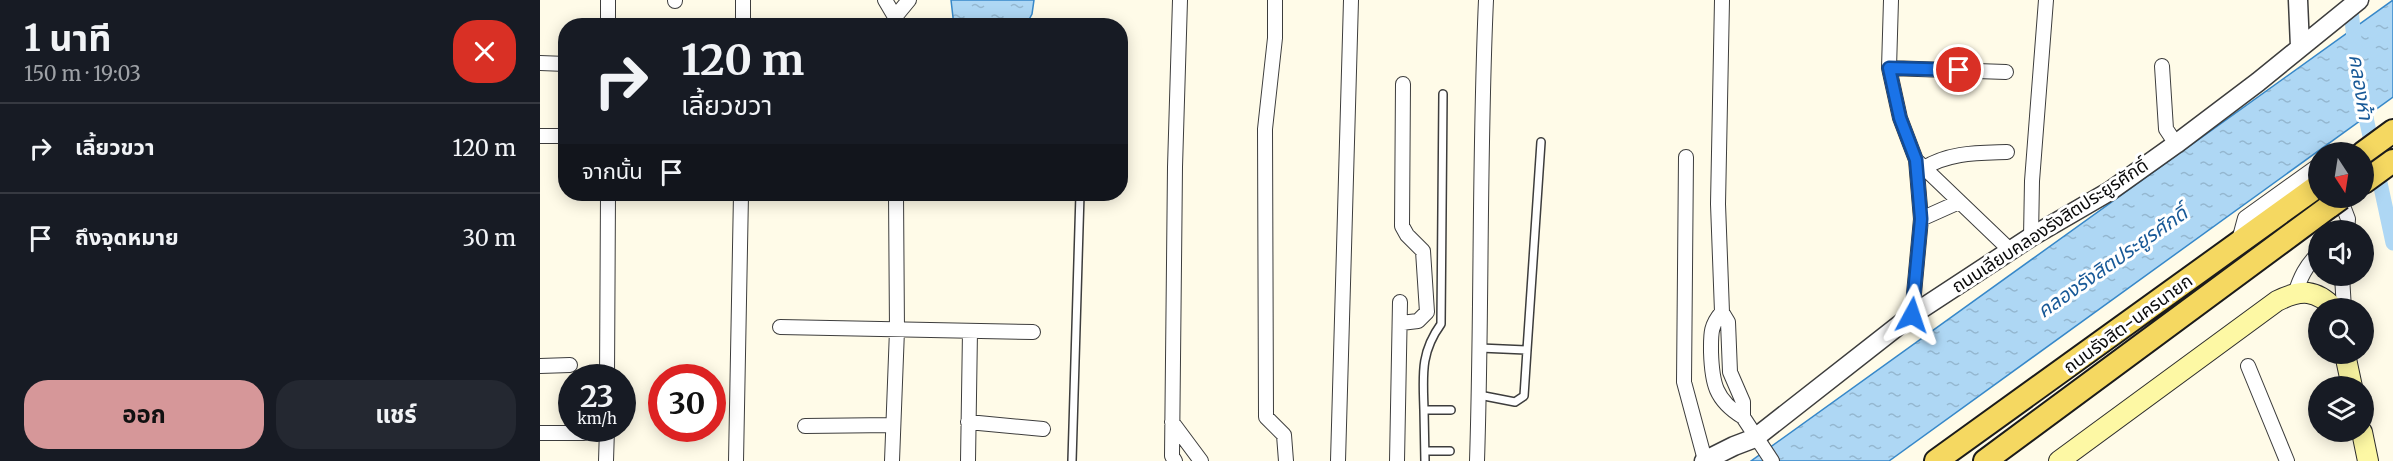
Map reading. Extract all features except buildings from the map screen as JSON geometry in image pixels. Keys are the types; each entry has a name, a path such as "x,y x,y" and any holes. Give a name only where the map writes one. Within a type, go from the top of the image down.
{"main road":[{"path":"2374,145 2393,131"},
{"path":"2374,175 2393,161"},
{"name":"ถนนรังสิต-นครนายก","path":"1936,461 2238,246 2308,193"},
{"name":"ถนนรังสิต-นครนายก","path":"1984,461 2327,208"},
{"path":"2059,461 2277,301 2295,294 2316,294 2321,298"},
{"path":"2364,442 2368,461"}],"street":[{"path":"608,0 608,18"},
{"path":"743,0 743,18"},
{"path":"885,0 894,18"},
{"path":"897,18 909,0"},
{"path":"1175,461 1172,456 1174,167 1180,0"},
{"path":"1275,0 1275,38 1265,129 1266,417 1284,435 1286,461"},
{"path":"1338,461 1351,0"},
{"path":"1477,461 1480,204 1486,0"},
{"path":"1722,0 1718,204 1722,312 1728,322 1730,372 1743,402 1743,417"},
{"path":"1891,0 1889,68 1900,118 1920,164 2011,251"},
{"path":"2031,237 2032,181 2046,0"},
{"path":"2298,0 2301,47"},
{"name":"ถนนเลียบคลองรังสิตประยูรศักดิ์","path":"1705,460 1734,446 1758,442 1912,315 2031,237 2110,191 2176,144 2359,0"},
{"path":"540,63 558,64"},
{"path":"2162,66 2166,129 2176,144"},
{"path":"1889,68 2006,72"},
{"path":"1401,323 1418,321 1427,312 1423,251 1407,235 1402,226 1403,84"},
{"path":"540,136 558,136"},
{"path":"1920,164 1956,155 2007,152"},
{"path":"1686,157 1684,382 1705,460"},
{"path":"1912,315 1921,219 1920,164"},
{"path":"2238,246 2245,218 2308,173"},
{"path":"607,364 608,201"},
{"path":"736,461 741,201"},
{"path":"892,461 897,330 896,201"},
{"path":"1921,219 1959,202"},
{"path":"2295,294 2308,264"},
{"path":"1397,461 1400,302"},
{"path":"1722,312 1713,323 1712,378 1728,408 1743,417 1772,461"},
{"path":"780,327 1033,332"},
{"path":"968,461 970,331"},
{"path":"540,366 558,365"},
{"path":"2248,366 2287,461"},
{"path":"968,422 1043,429"},
{"path":"1172,422 1201,461"},
{"path":"805,426 892,426"},
{"path":"540,434 558,434"},
{"path":"606,461 607,442"}],"lane":[{"path":"1425,461 1423,371 1429,341 1441,324 1443,94"},
{"path":"1479,395 1515,402 1524,396 1541,142"},
{"path":"1072,461 1080,201"},
{"path":"1480,348 1527,350"},
{"path":"1424,410 1451,410"},
{"path":"1425,451 1449,452"}],"water":[{"path":"951,0 1034,0 1030,18 953,18"},
{"name":"คลองรังสิตประยูรศักดิ์","path":"2393,0 2393,97 2331,142 2308,142 2308,158 1889,461 1751,461"}],"waterway":[{"name":"คลองห้า","path":"2350,0 2355,49"},
{"name":"คลองห้า","path":"2362,99 2393,243"}],"route":[{"path":"1912,315 1921,219 1916,160 1900,118 1889,68 1959,70"}]}
